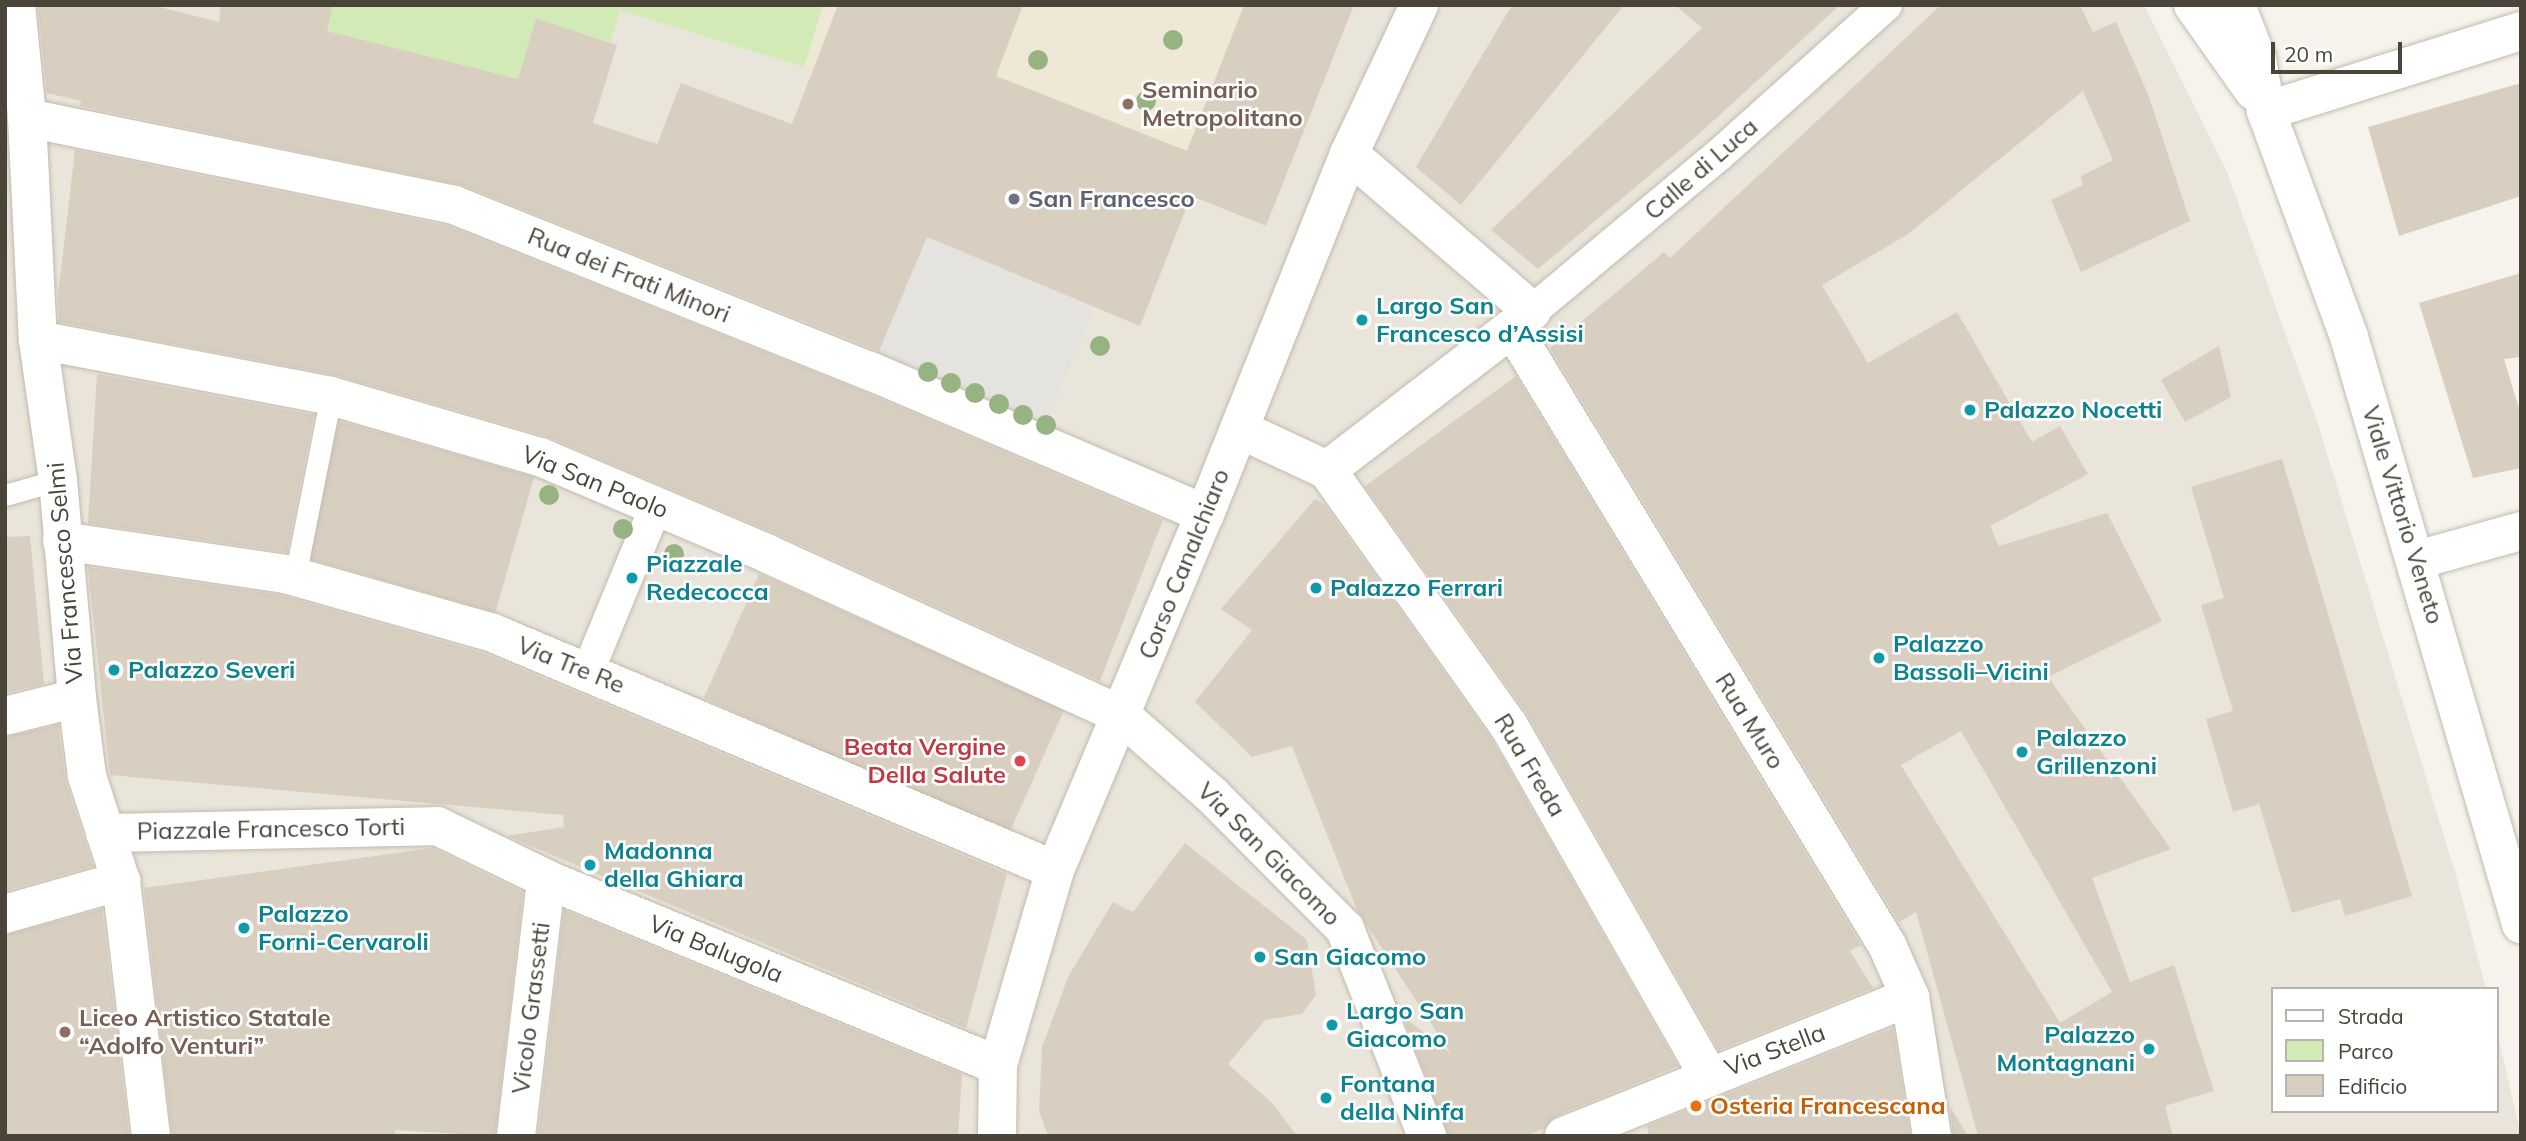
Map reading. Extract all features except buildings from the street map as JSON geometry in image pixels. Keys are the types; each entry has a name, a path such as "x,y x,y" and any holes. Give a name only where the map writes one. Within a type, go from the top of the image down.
{"street":[{"name":"Via Francesco Selmi","path":"16,5 27,118 38,340 58,480 86,776 121,881 151,1136"},
{"name":"Corso Canalchiaro","path":"997,1136 998,1065 1055,870 1205,514 1349,154 1419,5"},
{"name":"Calle di Luca","path":"1522,320 1720,154 1885,5"},
{"name":"Viale Vittorio Veneto","path":"2193,5 2266,111"},
{"name":"Viale Vittorio Veneto","path":"2236,5 2257,59 2266,111 2349,337 2417,560 2521,924"},
{"path":"2266,111 2521,31"},
{"name":"Rua dei Frati Minori","path":"27,118 454,205 870,371 1205,514"},
{"path":"1239,429 1326,470 1522,320 1349,154"},
{"name":"Rua Muro","path":"1522,320 1886,945 1910,997 1932,1136"},
{"name":"Via San Paolo","path":"38,340 331,396 540,457 656,506 1121,715"},
{"name":"Rua Freda","path":"1326,470 1509,726 1709,1076"},
{"path":"587,671 656,506"},
{"path":"2417,560 2521,531"},
{"name":"Via Tre Re","path":"62,541 295,577 493,633 1055,870"},
{"path":"5,716 77,698"},
{"name":"Via San Giacomo","path":"1121,715 1212,794 1345,929 1427,1136"},
{"name":"Piazzale Francesco Torti","path":"105,833 437,826"},
{"name":"Via Balugola","path":"437,826 553,882 998,1065"},
{"path":"5,914 121,881"},
{"name":"Vicolo Grassetti","path":"516,1136 544,897 553,882"},
{"name":"Via Stella","path":"1564,1136 1626,1123 1709,1076 1910,997"}],"lane":[{"path":"295,577 331,396"},
{"path":"5,495 58,480"}],"shaded area":[{"path":"5,5 2144,5 2227,172 2317,421 2458,882 2485,987 2270,987 2270,1113 2498,1113 2498,1036 2521,1136 5,1136"},
{"name":"Seminario Metropolitano","path":"621,5 1354,5 1266,226 818,59 813,70 620,10"},
{"path":"927,237 1095,308 1045,424 878,353"}],"green space":[{"path":"333,5 823,5 804,67 620,10 610,42 536,18 518,79 327,31"}],"place":[{"name":"Seminario Metropolitano","path":"1128,104"},
{"name":"San Francesco","path":"1014,199"},
{"name":"Largo San Francesco d’Assisi","path":"1362,320"},
{"name":"Palazzo Nocetti","path":"1970,410"},
{"name":"Piazzale Redecocca","path":"632,578"},
{"name":"Palazzo Ferrari","path":"1316,588"},
{"name":"Palazzo Bassoli–Vicini","path":"1879,658"},
{"name":"Palazzo Severi","path":"114,670"},
{"name":"Palazzo Grillenzoni","path":"2022,752"},
{"name":"Beata Vergine Della Salute","path":"1020,761"},
{"name":"Madonna della Ghiara","path":"590,865"},
{"name":"Palazzo Forni-Cervaroli","path":"244,928"},
{"name":"San Giacomo","path":"1260,957"},
{"name":"Largo San Giacomo","path":"1332,1025"},
{"name":"Liceo Artistico Statale “Adolfo Venturi”","path":"65,1032"},
{"name":"Palazzo Montagnani","path":"2149,1049"},
{"name":"Fontana della Ninfa","path":"1326,1098"},
{"name":"Osteria Francescana","path":"1696,1106"}]}
